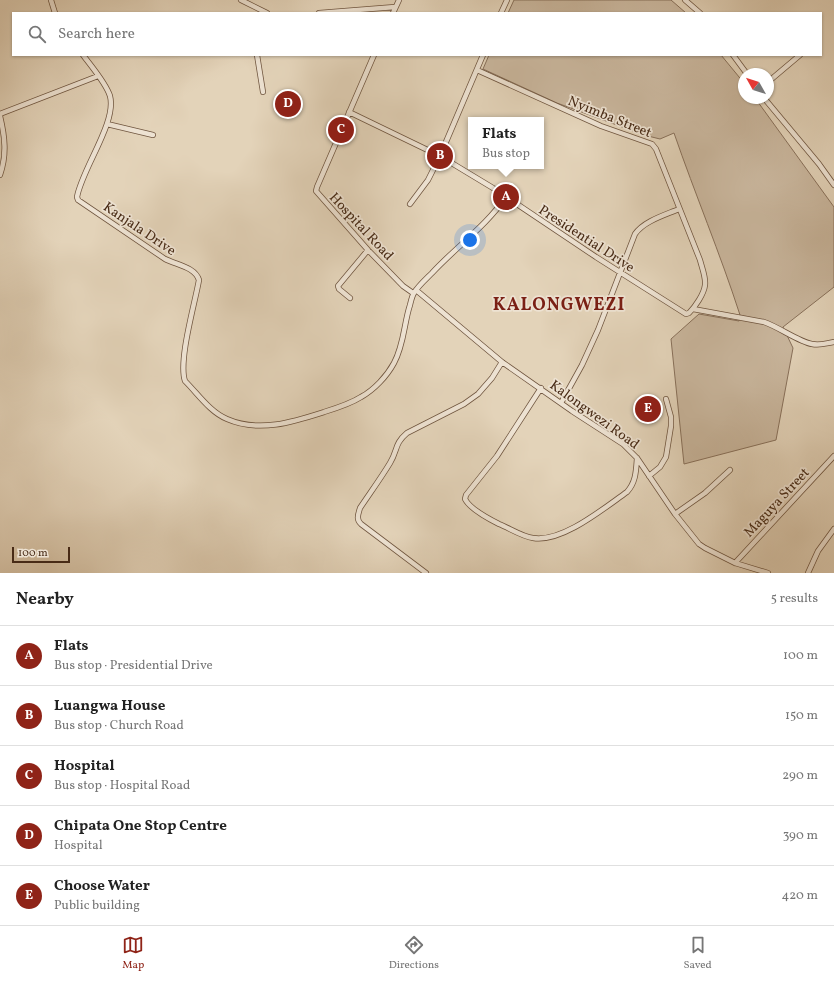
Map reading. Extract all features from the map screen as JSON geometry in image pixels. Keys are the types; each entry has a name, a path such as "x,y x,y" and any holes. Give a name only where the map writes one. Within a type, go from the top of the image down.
{"street":[{"path":"51,0 55,12"},
{"path":"241,0 265,12"},
{"path":"393,12 399,0"},
{"path":"501,12 507,0"},
{"path":"685,0 699,12"},
{"path":"334,12 395,8"},
{"name":"Kanjala Drive","path":"84,56 110,95 111,106 107,124 77,197 78,200 165,259 193,271 198,275 199,280 186,341 183,376 185,381 220,416 240,424 250,426 268,426 287,423 348,404 362,397 373,389 395,363 401,345 405,320 415,292 448,255 486,222 506,197"},
{"path":"257,56 263,92"},
{"name":"Hospital Road","path":"374,56 316,191 368,250 404,286 415,292"},
{"path":"410,204 428,180 440,156 483,56"},
{"path":"734,56 743,68"},
{"path":"774,77 799,56"},
{"name":"Nyimba Street","path":"477,70 601,126 652,144 656,149 700,260 704,276 705,286 693,309 686,314"},
{"path":"0,175 5,152 4,133 0,115 98,76"},
{"path":"769,104 834,184"},
{"name":"Presidential Drive","path":"349,112 440,156 686,314"},
{"path":"107,124 153,135"},
{"path":"561,403 590,349 619,272 638,229 679,209"},
{"path":"350,298 339,289 338,286 368,250"},
{"name":"Kalongwezi Road","path":"415,292 502,362 623,444 637,458 675,514 699,544 735,563 768,573"},
{"path":"693,309 764,322 811,344 818,345 834,342"},
{"path":"426,573 361,524 358,521 357,516 360,508 391,461 398,442 402,437 464,404 478,394 492,378 502,362"},
{"path":"540,388 497,456 466,495 465,499 467,504 493,521 533,538 546,537 566,532 585,521 627,492 635,479 637,458"},
{"path":"649,476 660,467 666,457 671,426 671,416 666,399"},
{"name":"Maguya Street","path":"735,563 834,456"},
{"path":"675,514 705,493 730,470"},
{"path":"808,573 818,551 834,529"}],"shaded area":[{"path":"514,0 671,0 685,12 508,12"},
{"path":"489,56 722,56 738,76 738,104 759,104 834,207 834,287 783,327 793,348 776,440 684,464 671,339 699,314 739,321 740,315 724,269 674,133 660,139 644,135 557,103 483,69"}],"place":[{"name":"Chipata One Stop Centre","path":"288,104"},
{"name":"Hospital","path":"341,130"},
{"name":"Luangwa House","path":"440,156"},
{"name":"Flats","path":"506,197"},
{"name":"Choose Water","path":"648,409"}],"district":[{"name":"KALONGWEZI","path":"559,304"}]}
